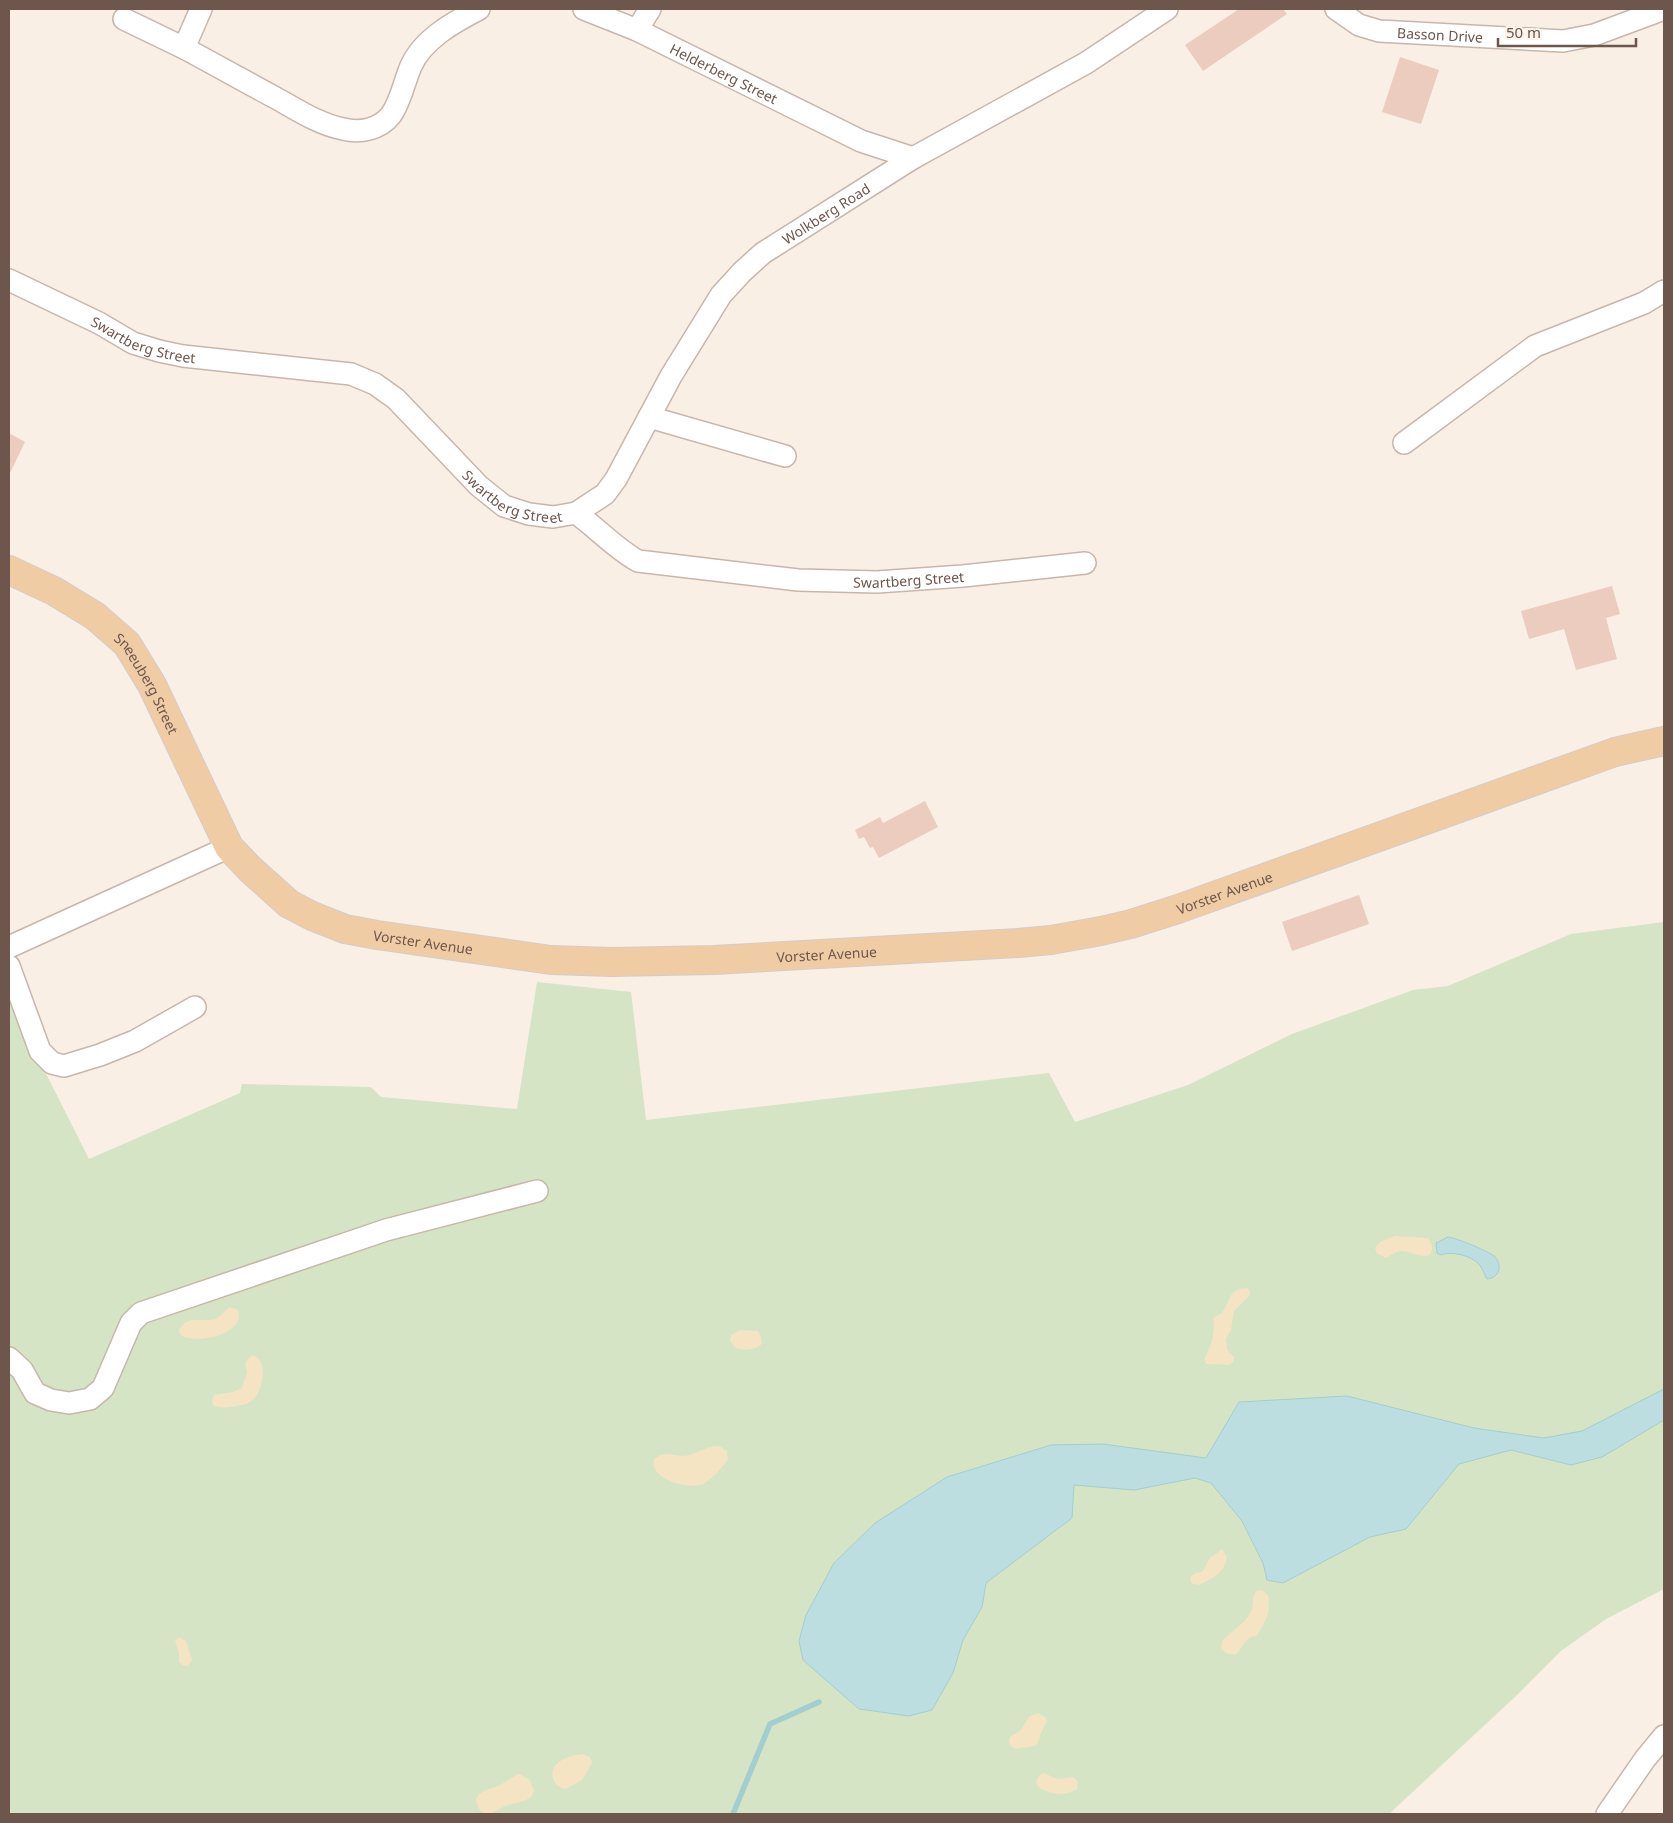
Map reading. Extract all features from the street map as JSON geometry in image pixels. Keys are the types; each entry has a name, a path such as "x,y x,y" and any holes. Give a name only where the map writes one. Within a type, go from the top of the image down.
{"main road":[{"name":"Sneeuberg Street","path":"9,570 54,591 95,616 127,644 152,685 229,847"},
{"name":"Vorster Avenue","path":"229,847 289,904 312,916 345,929 377,936 551,960 612,962 714,960 1018,944 1101,931 1147,919 1599,757 1627,748 1664,741"}],"street":[{"path":"184,48 201,9"},
{"path":"124,19 184,48 314,120 343,129 362,131 380,126 390,116 397,104 412,64 428,42 462,18 479,9"},
{"name":"Helderberg Street","path":"584,9 637,30 861,142 913,158"},
{"path":"637,30 650,9"},
{"name":"Wolkberg Road","path":"576,514 605,494 616,479 671,376 704,321 721,295 763,253 913,158 1086,63 1167,9"},
{"name":"Basson Drive","path":"1336,9 1359,25 1379,31 1543,41 1574,40 1594,35 1664,9"},
{"path":"861,142 886,175"},
{"name":"Swartberg Street","path":"9,280 133,342 158,351 183,356 351,374 375,384 396,399 479,486 504,506 530,514 553,517 576,514 597,528 626,554 638,561 798,580 878,582 1086,563"},
{"path":"1404,443 1535,346 1644,303 1664,291"},
{"path":"649,417 785,456"},
{"path":"9,947 229,847"},
{"path":"9,966 40,1051 52,1063 64,1066 100,1056 135,1041 195,1007"},
{"path":"9,1358 22,1370 35,1393 50,1400 69,1402 90,1399 104,1388 131,1323 140,1313 386,1230 537,1191"},
{"path":"1607,1814 1645,1759 1664,1736"}],"green space":[{"path":"1664,922 1664,1589 1606,1619 1561,1651 1516,1696 1389,1814 9,1814 9,1000 89,1159 240,1093 242,1084 371,1087 381,1097 517,1109 537,982 631,992 646,1120 1049,1073 1075,1122 1188,1085 1292,1034 1413,990 1448,986 1571,934"}],"sand":[{"path":"1395,1236 1428,1238 1432,1249 1427,1256 1401,1251 1386,1258 1377,1253 1375,1248 1380,1242"},
{"path":"1247,1288 1250,1291 1249,1296 1234,1311 1231,1330 1226,1339 1227,1350 1234,1357 1234,1361 1229,1365 1206,1364 1204,1360 1211,1344 1213,1318 1223,1311 1236,1290"},
{"path":"230,1307 238,1310 239,1319 227,1332 217,1336 195,1339 180,1334 179,1330 186,1322 215,1319"},
{"path":"740,1330 758,1331 762,1344 748,1350 734,1347 730,1341 731,1335"},
{"path":"252,1355 261,1362 263,1375 260,1388 254,1399 246,1404 230,1407 222,1408 213,1405 214,1395 233,1392 242,1388 247,1373 245,1363"},
{"path":"719,1446 727,1451 728,1460 706,1482 697,1486 672,1482 658,1473 654,1467 654,1460 661,1455 684,1456 709,1447"},
{"path":"1222,1549 1227,1557 1221,1571 1199,1585 1192,1584 1190,1579 1192,1575 1203,1571 1210,1558"},
{"path":"1258,1590 1264,1591 1269,1597 1269,1612 1263,1625 1257,1636 1249,1638 1235,1655 1226,1653 1221,1648 1222,1641 1242,1624 1248,1616 1252,1609 1253,1597"},
{"path":"179,1637 186,1641 192,1660 188,1666 184,1666 179,1662 179,1653 175,1641"},
{"path":"1038,1713 1045,1717 1047,1721 1037,1745 1016,1749 1011,1746 1009,1742 1010,1737 1021,1730 1029,1717"},
{"path":"582,1754 590,1757 592,1763 582,1780 566,1789 561,1788 554,1782 552,1774 555,1765 564,1759"},
{"path":"1043,1773 1058,1779 1074,1777 1078,1782 1077,1789 1063,1794 1051,1793 1041,1789 1037,1786 1037,1780"},
{"path":"519,1774 530,1780 534,1790 532,1796 492,1813 484,1814 478,1807 476,1800 478,1796 485,1790 498,1786"}],"water":[{"path":"1448,1237 1472,1245 1495,1257 1499,1264 1497,1274 1487,1279 1479,1264 1471,1258 1455,1254 1440,1255 1437,1253 1436,1243"},
{"path":"1664,1389 1664,1420 1602,1457 1571,1465 1511,1450 1459,1464 1406,1529 1370,1537 1283,1583 1267,1580 1263,1563 1242,1521 1211,1483 1195,1478 1134,1490 1074,1485 1072,1518 986,1583 982,1607 963,1640 953,1673 932,1710 909,1716 859,1709 803,1660 799,1641 806,1615 834,1563 875,1523 947,1477 1051,1445 1103,1444 1206,1458 1239,1402 1347,1396 1474,1428 1544,1438 1582,1431"}],"building":[{"path":"1239,9 1283,9 1287,14 1203,71 1185,45"},
{"path":"1400,57 1439,70 1421,124 1382,112"},
{"path":"9,433 25,442 9,475"},
{"path":"1612,586 1620,614 1606,618 1617,659 1576,670 1564,629 1529,639 1521,611"},
{"path":"925,801 938,827 879,858 873,847 870,848 864,837 859,839 855,830 880,817 883,823"},
{"path":"1359,895 1369,924 1292,951 1282,922"}],"waterway":[{"path":"733,1814 770,1724 819,1702"}]}
